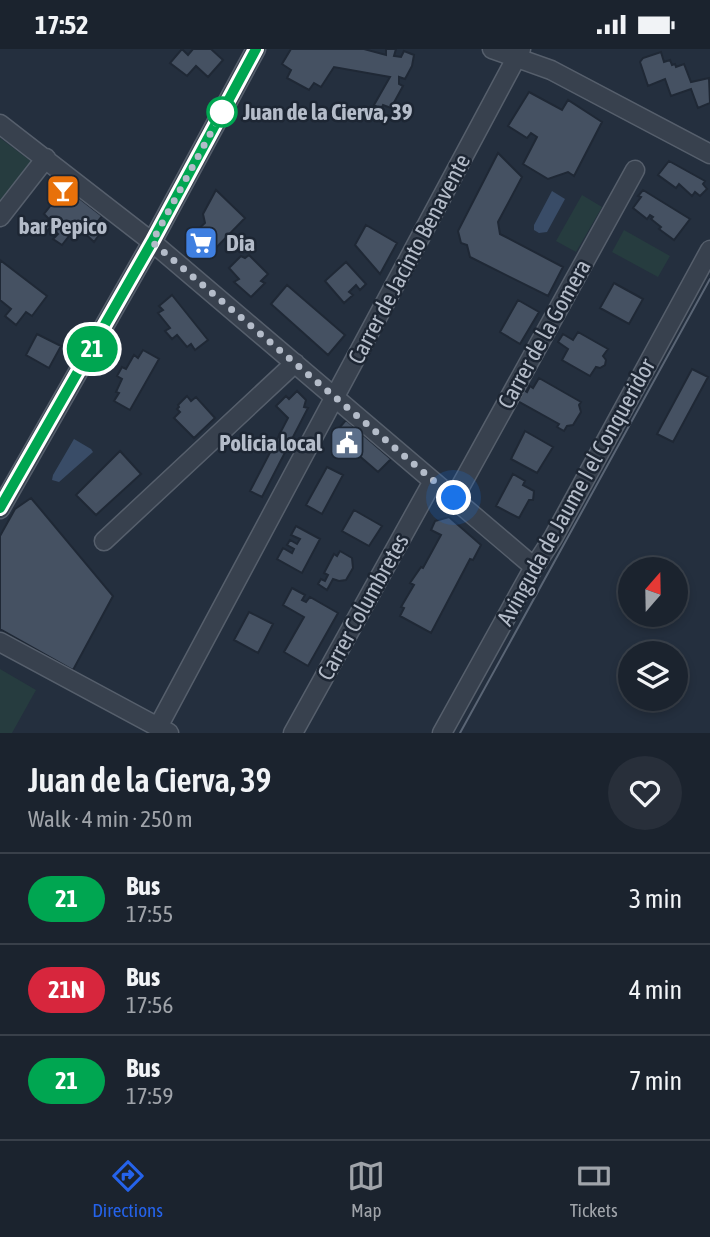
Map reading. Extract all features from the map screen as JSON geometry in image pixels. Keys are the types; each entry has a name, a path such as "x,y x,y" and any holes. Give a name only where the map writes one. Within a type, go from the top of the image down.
{"street":[{"path":"0,509 152,242 256,49"},
{"path":"492,49 519,53 710,154"},
{"name":"Carrer de Jacinto Benavente","path":"164,730 335,397 519,53"},
{"path":"0,121 152,242 534,567"},
{"path":"0,217 46,157"},
{"name":"Carrer de la Gomera","path":"454,498 635,170"},
{"name":"Avinguda de Jaume I el Conqueridor","path":"442,733 534,567 553,538 710,250"},
{"path":"104,541 295,363"},
{"name":"Carrer Columbretes","path":"293,733 433,481"},
{"path":"0,642 164,730"}],"green space":[{"path":"0,138 36,165 0,210"},
{"path":"582,195 602,207 576,252 556,241"},
{"path":"624,230 670,256 658,277 612,252"},
{"path":"0,669 36,690 12,733 0,733"}],"water":[{"path":"552,191 565,199 547,232 539,233 534,230 534,225"},
{"path":"74,439 93,452 59,482 52,480 53,475"}],"building":[{"path":"182,49 188,55 193,49 211,49 223,60 208,77 196,66 187,76 170,63"},
{"path":"291,49 364,49 386,55 386,49 396,49 394,56 401,57 404,51 414,55 405,79 399,77 399,84 403,86 391,108 383,105 381,109 374,105 390,77 334,67 321,87 314,83 309,90 287,78 291,70 282,64"},
{"path":"661,52 664,62 670,60 676,67 684,64 691,82 709,78 710,103 698,108 691,89 671,96 665,79 648,86 640,62 643,58"},
{"path":"529,92 562,110 568,100 602,122 574,176 568,172 548,179 523,164 537,137 531,133 527,138 508,126"},
{"path":"498,153 522,177 498,222 500,234 563,267 548,296 470,257 467,245 461,243 458,231"},
{"path":"669,161 705,181 703,184 707,189 700,196 695,192 692,196 679,184 676,188 658,175"},
{"path":"65,187 102,216 94,226 101,232 94,242 77,226 62,245 53,239 58,234 50,227 46,233 42,230 49,219 44,214"},
{"path":"216,190 245,218 210,254 188,239 205,223 203,214"},
{"path":"643,190 690,219 674,240 659,229 661,227 651,219 653,217 650,215 647,219 633,208"},
{"path":"366,225 397,243 380,274 355,245"},
{"path":"249,255 268,274 261,281 265,283 251,297 234,282 239,279 229,268 241,256 245,258"},
{"path":"0,260 47,296 32,316 26,312 16,325 5,316 11,309 0,300"},
{"path":"346,262 366,284 360,290 356,285 349,292 353,295 344,303 325,281"},
{"path":"614,283 643,299 629,324 600,308"},
{"path":"287,285 345,335 328,355 271,304"},
{"path":"172,295 208,340 195,350 191,344 187,347 177,335 172,339 165,331 170,328 158,313 163,310 159,306"},
{"path":"518,300 539,312 520,344 500,332"},
{"path":"578,332 608,349 603,356 605,365 596,367 590,376 562,360 568,349 558,342 563,334 573,340"},
{"path":"37,334 61,346 49,368 26,355"},
{"path":"143,350 159,359 130,410 114,401 122,379 117,376 122,367 126,369 134,355 138,358"},
{"path":"692,369 708,377 673,442 657,434"},
{"path":"539,378 581,402 581,412 573,425 567,426 564,431 557,427 559,424 516,400 522,389 527,392"},
{"path":"297,391 306,400 304,407 308,408 262,497 250,491 288,418 276,406 286,396 289,399"},
{"path":"187,396 191,401 196,397 215,418 194,438 174,418 180,412 178,405"},
{"path":"346,420 391,459 378,472 334,434"},
{"path":"525,431 553,447 537,473 511,459"},
{"path":"120,451 141,474 96,515 76,495"},
{"path":"327,467 343,475 322,514 306,505"},
{"path":"513,474 525,481 523,485 534,491 533,500 529,500 519,518 496,506"},
{"path":"31,498 113,596 73,670 0,629 0,536 15,509"},
{"path":"354,510 382,526 369,546 342,531"},
{"path":"449,517 481,545 473,560 470,559 431,633 400,616 404,608 401,607 414,585 410,583 421,567 423,568 441,535 431,530 435,521"},
{"path":"296,526 320,539 302,573 277,559 283,548 292,553 294,549 287,545 290,540 297,544 300,539 291,535"},
{"path":"340,551 352,558 353,568 346,580 333,579 327,590 318,584 321,579 325,581 328,575 324,573 334,554 337,556"},
{"path":"292,588 305,595 302,600 306,602 310,597 338,613 308,666 284,652 304,617 283,605"},
{"path":"249,612 273,624 258,653 234,640"}],"tram line":[{"path":"460,733 710,279"}],"bus line":[{"name":"21","path":"0,508 152,242 256,49"}],"place":[{"name":"Juan de la Cierva, 39","path":"222,112"},
{"name":"bar Pepico","path":"63,191"},
{"name":"Dia","path":"201,243"},
{"name":"Policia local","path":"347,443"}],"route":[{"path":"222,112 152,242 454,498"}]}
